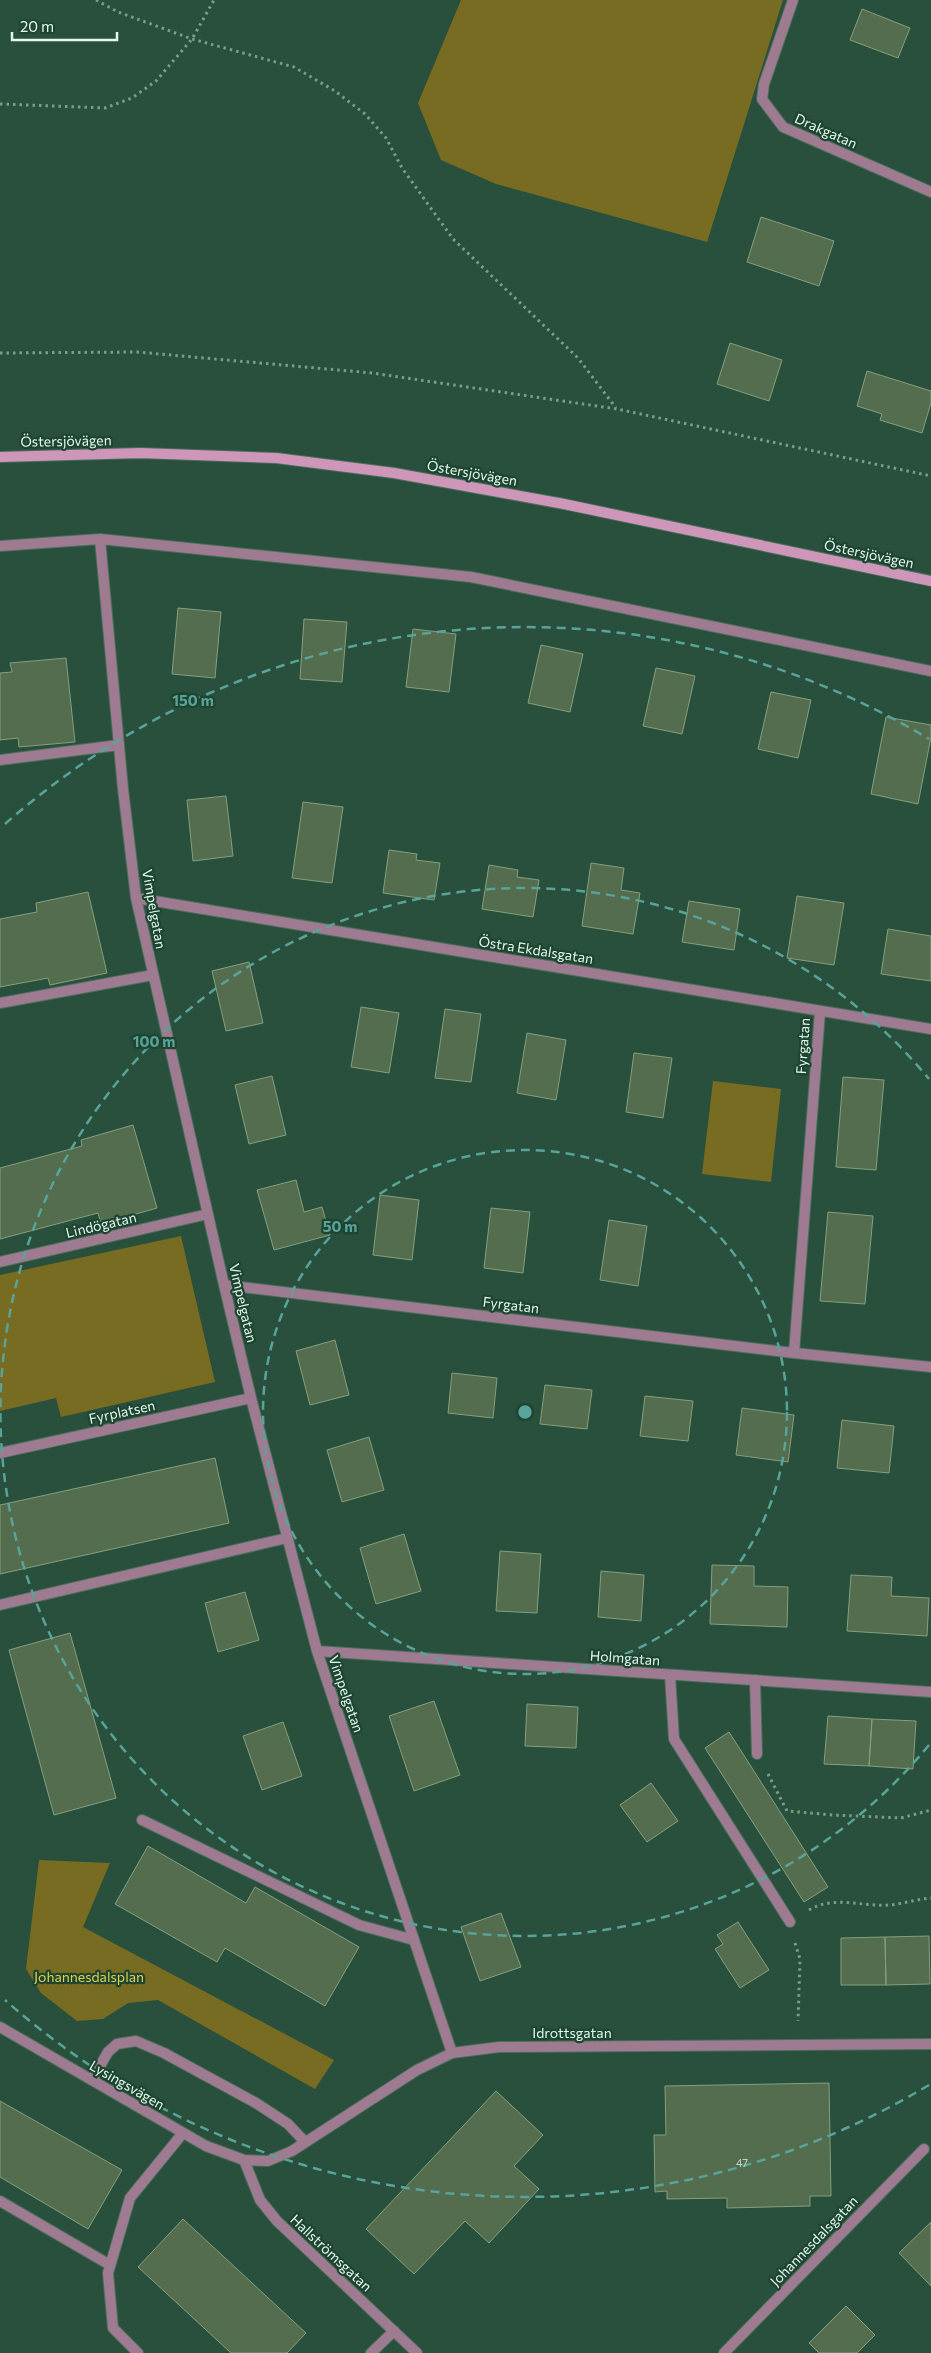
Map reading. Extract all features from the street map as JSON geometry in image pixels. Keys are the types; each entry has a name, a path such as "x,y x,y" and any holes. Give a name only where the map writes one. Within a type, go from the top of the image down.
{"main road":[{"name":"Östersjövägen","path":"0,457 140,453 276,458 394,473 564,504 931,581"}],"street":[{"name":"Drakgatan","path":"793,0 764,84 762,99 783,127 931,192"},
{"path":"0,546 100,539 471,577 931,671"},
{"name":"Vimpelgatan","path":"100,539 119,745 136,898 224,1285 251,1398 317,1651 452,2053"},
{"path":"0,760 119,745"},
{"name":"Östra Ekdalsgatan","path":"136,898 931,1029"},
{"path":"0,1003 152,975"},
{"name":"Fyrgatan","path":"794,1353 820,1011"},
{"name":"Lindögatan","path":"0,1262 208,1214"},
{"name":"Fyrgatan","path":"224,1285 794,1353 931,1367"},
{"name":"Fyrplatsen","path":"0,1453 251,1398"},
{"path":"0,1605 287,1538"},
{"name":"Holmgatan","path":"317,1651 931,1692"},
{"path":"670,1675 674,1739 790,1922"},
{"path":"755,1680 757,1754"},
{"path":"142,1820 359,1924 414,1940"},
{"name":"Lysingsvägen","path":"0,2027 206,2146 244,2160"},
{"path":"92,2080 108,2052 117,2044 136,2041 164,2053 256,2103 288,2124 305,2142"},
{"name":"Idrottsgatan","path":"244,2160 268,2161 292,2151 416,2070 452,2053 499,2047 931,2044"},
{"path":"138,2353 113,2328 108,2273 130,2198 183,2133"},
{"name":"Johannesdalsgatan","path":"724,2353 924,2149"},
{"name":"Hallströmsgatan","path":"244,2160 260,2200 277,2221 417,2353"},
{"path":"0,2201 110,2265"},
{"path":"372,2353 394,2331"}],"path":[{"path":"96,0 118,12 192,39 294,67 335,91 365,114 386,138 402,168 453,239 578,358 617,409"},
{"path":"0,104 105,108 132,98 156,81 192,39 214,0"},
{"path":"0,353 136,352 372,373 617,409 931,476"},
{"path":"757,1754 787,1811 833,1816 901,1818 931,1810"},
{"path":"797,2045 800,1959 790,1922 817,1906 841,1902 888,1905 931,1898"}],"green space":[{"path":"461,0 783,0 707,242 496,184 441,160 418,103"},
{"path":"713,1081 781,1089 771,1182 702,1174"},
{"path":"181,1236 215,1382 61,1417 56,1398 0,1411 0,1275"},
{"name":"Johannesdalsplan","path":"39,1860 110,1863 83,1927 334,2060 315,2089 158,2000 128,2003 103,2019 77,2021 41,1993 26,1969"}],"building":[{"path":"862,9 910,28 898,58 850,40"},
{"path":"761,217 834,241 819,286 747,262"},
{"path":"730,343 782,360 769,401 717,384"},
{"path":"867,371 931,391 931,403 922,433 880,420 882,414 857,406"},
{"path":"178,608 221,612 215,678 172,674"},
{"path":"304,619 347,622 342,682 300,679"},
{"path":"413,629 456,634 449,692 406,687"},
{"path":"541,645 583,654 570,712 528,703"},
{"path":"66,658 75,742 19,747 18,738 0,740 0,673 12,672 10,663"},
{"path":"656,668 695,676 682,734 643,726"},
{"path":"771,692 811,700 798,758 758,749"},
{"path":"886,717 931,725 931,737 918,804 871,794"},
{"path":"226,796 233,856 193,861 187,800"},
{"path":"303,802 343,807 332,883 292,878"},
{"path":"389,850 417,854 416,860 440,863 434,900 383,893"},
{"path":"591,863 624,868 621,890 640,893 633,934 582,926"},
{"path":"489,865 518,870 517,877 539,880 533,917 482,909"},
{"path":"88,892 107,973 50,985 48,978 0,987 0,919 37,912 36,903"},
{"path":"797,896 844,903 834,965 787,958"},
{"path":"689,901 740,909 734,950 682,942"},
{"path":"888,929 931,936 931,981 881,974"},
{"path":"249,962 263,1023 226,1031 212,971"},
{"path":"361,1007 399,1013 389,1073 351,1067"},
{"path":"445,1009 481,1014 471,1082 435,1078"},
{"path":"527,1033 566,1040 556,1100 517,1093"},
{"path":"634,1053 672,1058 663,1118 626,1112"},
{"path":"272,1076 286,1135 249,1144 235,1085"},
{"path":"843,1077 884,1080 876,1170 836,1167"},
{"path":"133,1125 157,1208 101,1224 98,1213 0,1239 0,1168 82,1146 81,1140"},
{"path":"296,1180 304,1212 322,1207 330,1235 274,1250 257,1190"},
{"path":"380,1195 419,1200 412,1260 373,1255"},
{"path":"491,1208 530,1212 523,1273 484,1268"},
{"path":"828,1212 873,1216 865,1304 820,1301"},
{"path":"609,1220 647,1226 638,1286 600,1280"},
{"path":"335,1340 349,1395 310,1405 296,1351"},
{"path":"452,1373 497,1378 493,1418 448,1413"},
{"path":"545,1385 592,1390 587,1429 540,1424"},
{"path":"645,1396 693,1401 688,1441 640,1436"},
{"path":"742,1408 794,1415 788,1462 736,1455"},
{"path":"842,1420 894,1426 889,1473 837,1468"},
{"path":"369,1437 384,1490 342,1502 327,1450"},
{"path":"215,1458 229,1523 0,1574 0,1505"},
{"path":"404,1534 421,1591 376,1604 360,1548"},
{"path":"500,1551 541,1554 537,1613 496,1611"},
{"path":"712,1565 754,1566 754,1586 788,1587 787,1627 710,1624"},
{"path":"601,1571 644,1575 641,1621 598,1617"},
{"path":"851,1575 892,1577 891,1596 929,1598 927,1636 847,1631"},
{"path":"245,1592 259,1640 218,1652 205,1603"},
{"path":"70,1633 116,1798 54,1815 9,1650"},
{"path":"434,1701 460,1775 414,1791 389,1716"},
{"path":"527,1704 578,1707 576,1748 525,1746"},
{"path":"828,1716 872,1719 869,1766 824,1764"},
{"path":"872,1719 916,1721 913,1769 869,1766"},
{"path":"283,1722 302,1776 262,1790 243,1736"},
{"path":"729,1732 828,1887 804,1902 705,1748"},
{"path":"651,1783 678,1821 647,1842 620,1805"},
{"path":"148,1846 246,1903 255,1887 359,1947 325,2006 225,1948 217,1962 115,1904"},
{"path":"501,1913 521,1967 480,1981 461,1927"},
{"path":"738,1922 769,1970 740,1988 715,1949 723,1944 717,1935"},
{"path":"929,1936 930,1984 886,1985 885,1937"},
{"path":"885,1937 886,1985 841,1985 841,1938"},
{"path":"829,2083 831,2196 810,2196 810,2206 727,2208 727,2198 667,2199 667,2191 655,2192 654,2135 666,2135 665,2086"},
{"path":"496,2091 543,2135 514,2166 539,2189 489,2243 465,2221 414,2274 366,2229"},
{"path":"0,2101 122,2170 88,2229 0,2177"},
{"path":"183,2219 306,2333 287,2353 231,2353 138,2267"},
{"path":"931,2222 931,2286 899,2253"},
{"path":"846,2306 875,2335 857,2353 819,2353 809,2343"}]}
